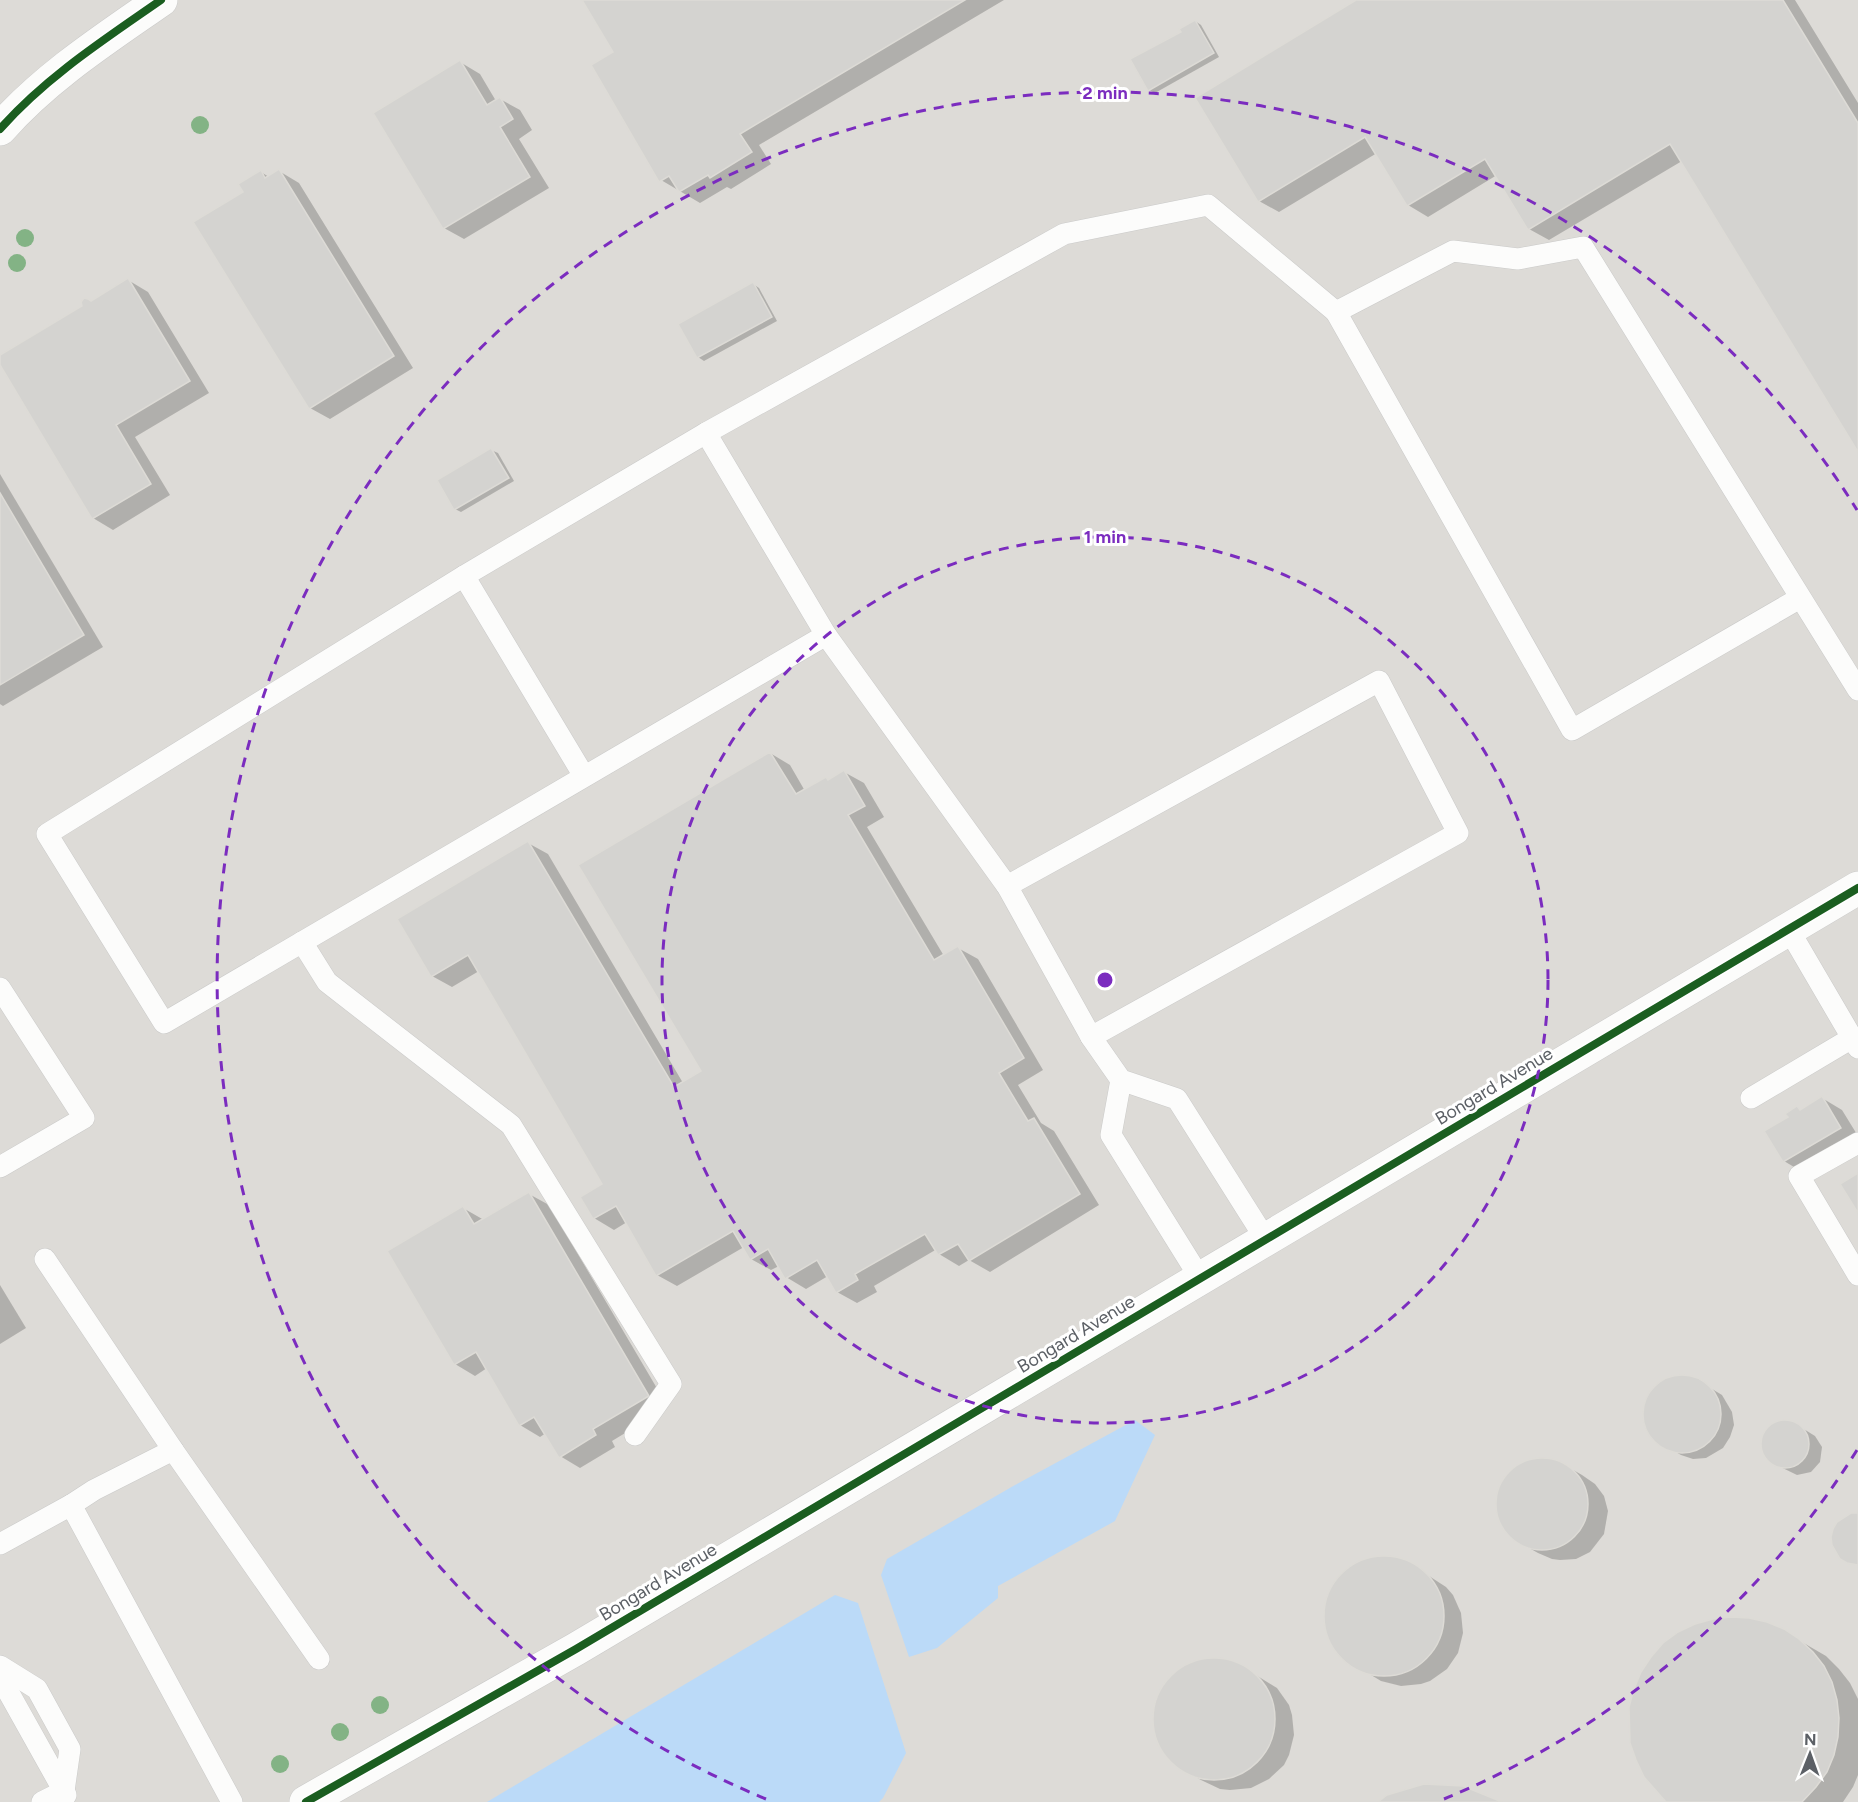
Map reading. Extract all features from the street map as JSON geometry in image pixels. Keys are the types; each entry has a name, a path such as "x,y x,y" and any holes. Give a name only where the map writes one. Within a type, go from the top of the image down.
{"street":[{"path":"0,129 16,111 81,56 160,0"},
{"name":"Bongard Avenue","path":"306,1802 576,1649 1858,888"}],"lane":[{"path":"826,635 164,1023 47,834 464,576 706,433 1064,234 1208,205 1336,312 1572,730 1800,598"},
{"path":"1336,312 1453,251 1518,259 1583,247 1858,690"},
{"path":"706,433 826,635 1007,886 1091,1037 1120,1080 1177,1099 1266,1239"},
{"path":"464,576 584,776"},
{"path":"1007,886 1379,681 1458,832 1091,1037"},
{"path":"1751,1098 1855,1043 1789,930"},
{"path":"302,942 327,982 511,1125 671,1384 634,1435"},
{"path":"0,988 84,1118 0,1167"},
{"path":"1120,1080 1111,1135 1200,1278"},
{"path":"1858,1143 1799,1176 1858,1275"},
{"path":"45,1259 173,1450 319,1659"},
{"path":"0,1544 94,1490 173,1450"},
{"path":"71,1505 232,1802"},
{"path":"0,1666 36,1689 70,1749 67,1797"},
{"path":"0,1677 67,1797"},
{"path":"42,1802 67,1797"}],"shaded area":[{"path":"0,0 1858,0 1858,1802 0,1802"}],"water":[{"path":"1135,1420 1155,1435 1115,1521 998,1586 998,1598 937,1648 909,1657 881,1575 887,1559 1015,1485"},
{"path":"835,1595 858,1603 906,1753 879,1802 487,1802"}],"building":[{"path":"582,0 965,0 740,134 752,152 710,178 708,175 679,192 669,176 659,182 591,65 613,52"},
{"path":"1356,0 1783,0 1858,123 1858,452 1670,144 1528,230 1485,159 1407,206 1365,137 1258,202 1195,98"},
{"path":"1195,20 1214,53 1148,91 1130,59 1181,32 1179,29"},
{"path":"460,60 487,105 500,97 513,119 500,127 530,177 443,229 373,113"},
{"path":"279,169 394,356 309,409 193,222 243,192 238,184 261,170 265,178"},
{"path":"128,278 190,381 116,425 151,484 92,519 0,365 0,355 82,306 81,302 84,298 91,301"},
{"path":"753,282 772,317 697,358 678,324"},
{"path":"491,448 509,478 454,510 437,480"},
{"path":"0,493 84,635 0,685"},
{"path":"770,752 796,794 844,770 865,806 848,815 934,960 958,946 1024,1058 999,1073 1028,1121 1034,1118 1080,1194 969,1261 958,1244 938,1255 925,1234 855,1274 858,1280 836,1293 817,1260 785,1279 768,1249 750,1260 733,1231 656,1276 616,1206 593,1219 580,1197 602,1184 468,955 431,977 397,919 528,841 674,1087 701,1071 578,865"},
{"path":"1822,1096 1841,1128 1783,1162 1764,1131 1788,1117 1785,1114 1797,1106 1800,1110"},
{"path":"1858,1173 1858,1213 1840,1184"},
{"path":"529,1192 649,1396 593,1429 596,1435 559,1458 534,1417 519,1426 476,1352 454,1365 387,1251 463,1206 474,1224"},
{"path":"1682,1375 1697,1378 1709,1387 1718,1399 1721,1414 1718,1429 1709,1441 1697,1450 1682,1453 1667,1450 1655,1441 1646,1429 1643,1414 1646,1399 1655,1387 1667,1378"},
{"path":"1780,1420 1790,1420 1802,1427 1809,1439 1809,1449 1802,1461 1790,1468 1780,1468 1765,1457 1761,1449 1761,1439 1772,1424"},
{"path":"1542,1458 1560,1461 1575,1471 1585,1486 1588,1504 1585,1522 1575,1537 1560,1547 1542,1550 1524,1547 1509,1537 1499,1522 1496,1504 1499,1486 1509,1471 1524,1461"},
{"path":"1851,1513 1858,1513 1858,1565 1840,1559 1832,1545 1831,1537 1837,1522"},
{"path":"1384,1556 1407,1561 1426,1574 1439,1593 1444,1616 1439,1639 1426,1658 1407,1671 1384,1676 1361,1671 1342,1658 1329,1639 1324,1616 1329,1593 1342,1574 1361,1561"},
{"path":"1731,1617 1767,1622 1784,1629 1813,1652 1824,1666 1832,1682 1839,1718 1834,1755 1827,1772 1802,1802 1666,1802 1644,1777 1636,1760 1630,1743 1629,1707 1641,1672 1663,1643 1678,1632 1695,1624"},
{"path":"1214,1658 1237,1663 1248,1668 1257,1676 1265,1685 1270,1696 1275,1719 1270,1742 1265,1753 1257,1762 1248,1770 1237,1775 1214,1780 1191,1775 1180,1770 1171,1762 1163,1753 1158,1742 1153,1719 1158,1696 1163,1685 1171,1676 1180,1668 1191,1663"},
{"path":"1424,1784 1463,1786 1502,1802 1378,1802 1387,1795"}],"cycle path":[{"path":"0,129 56,76 161,0"},
{"path":"306,1802 576,1649 1858,888"}]}
